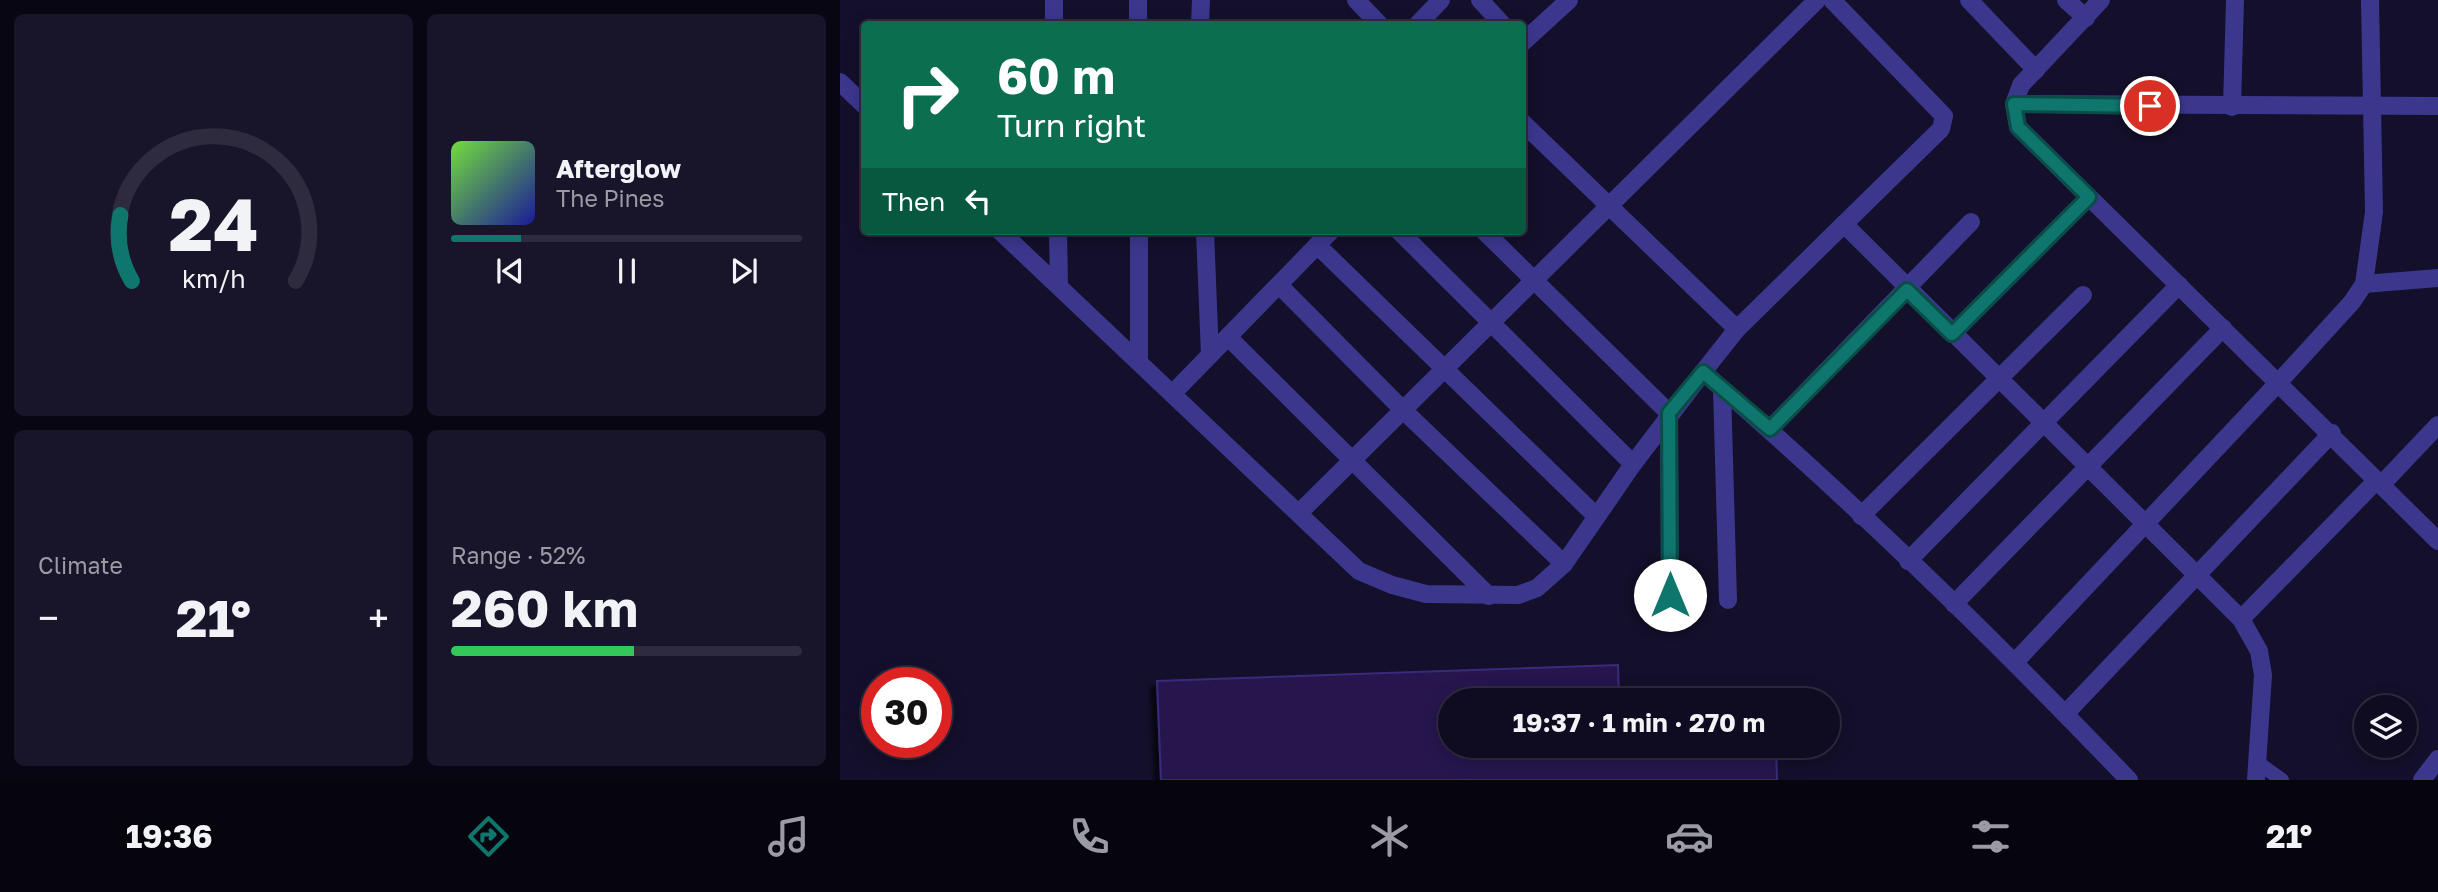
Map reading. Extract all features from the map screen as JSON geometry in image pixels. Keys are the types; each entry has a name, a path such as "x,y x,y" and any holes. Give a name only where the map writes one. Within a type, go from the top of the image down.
{"street":[{"path":"1054,0 1054,21"},
{"path":"1138,0 1139,21"},
{"path":"1200,21 1201,0"},
{"path":"1356,0 1375,21"},
{"path":"1421,21 1441,0"},
{"path":"1480,0 1499,21"},
{"path":"1526,39 1569,0"},
{"path":"1299,513 1817,0"},
{"path":"1004,235 1359,571 1392,585 1426,594 1518,595 1538,588 1564,564 1588,532 1595,515 1669,413 1737,329 1941,130 1944,116 1832,0"},
{"path":"1969,0 2036,70"},
{"path":"2066,0 2086,18"},
{"path":"2101,0 2021,85 2014,104 2018,127 2332,433 2438,541"},
{"path":"2232,107 2235,0"},
{"path":"2015,662 2278,383 2352,302 2364,284 2374,212 2370,0"},
{"path":"840,82 861,102"},
{"path":"2014,104 2373,108 2438,106"},
{"path":"1526,126 1737,329"},
{"path":"1952,334 2089,197"},
{"path":"1770,429 1971,222"},
{"path":"1844,224 1907,290 2200,575 2241,619 2259,651 2263,675 2257,771"},
{"path":"1058,235 1059,286"},
{"path":"1139,235 1139,361"},
{"path":"1205,235 1210,355"},
{"path":"1173,393 1327,235"},
{"path":"1403,235 1633,464"},
{"path":"1488,235 1669,413 1670,595"},
{"path":"1317,245 1595,515"},
{"path":"2364,284 2438,278"},
{"path":"1279,285 1564,564"},
{"path":"1908,561 2179,285"},
{"path":"1861,516 2082,295"},
{"path":"1954,604 2223,328"},
{"path":"1227,337 1489,596"},
{"path":"1703,372 1770,429 2015,662 2129,780"},
{"path":"1722,389 1728,600"},
{"path":"2241,619 2438,425"},
{"path":"2065,714 2200,575 2332,433"},
{"path":"2422,780 2438,759"}],"lane":[{"path":"2257,771 2282,780"}],"building":[{"path":"1618,665 1619,688 1438,688 1438,758 1776,758 1777,780 1161,780 1157,681"}],"route":[{"path":"1670,595 1669,413 1703,372 1770,429 1907,290 1952,334 2089,197 2018,127 2014,104 2150,106"}]}
